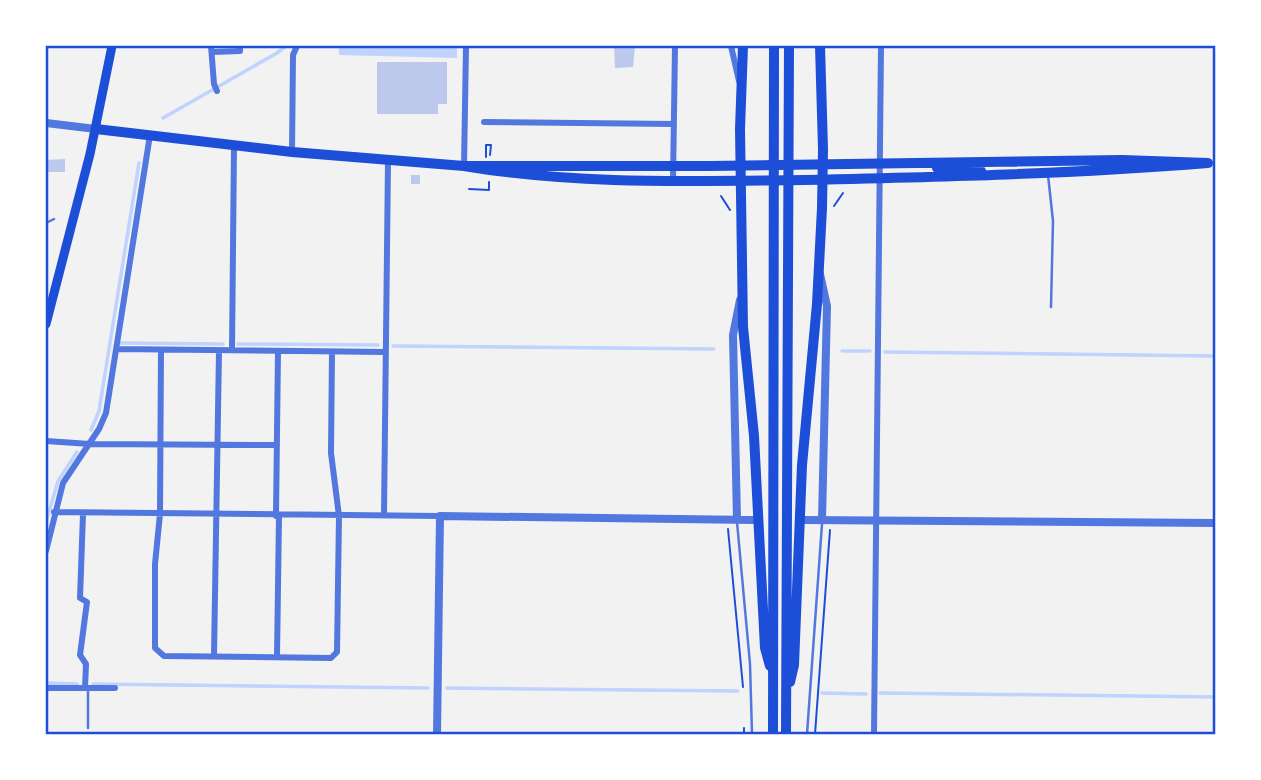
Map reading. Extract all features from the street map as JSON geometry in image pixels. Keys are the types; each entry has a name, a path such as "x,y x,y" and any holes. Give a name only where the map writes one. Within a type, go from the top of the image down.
{"highway":[{"path":"743,46 740,174 745,355 754,436 765,648 774,679"},
{"path":"773,734 774,46"},
{"path":"786,734 789,46"},
{"path":"785,706 794,665 802,466 820,271 823,192 820,46"}],"main road":[{"path":"46,324 49,295 96,129 112,46"},
{"path":"96,129 292,152 581,179 740,174 808,179 823,171 1048,161 1212,163"},
{"path":"740,150 753,166"},
{"path":"464,166 545,166 673,175 740,174 753,166 823,171 936,167 1009,176 1212,163"},
{"path":"808,179 823,192"}],"street":[{"path":"216,87 212,49 240,51 240,46"},
{"path":"292,152 293,55 298,46"},
{"path":"464,166 466,46"},
{"path":"673,175 675,46"},
{"path":"731,46 740,86"},
{"path":"820,59 826,46"},
{"path":"874,734 881,46"},
{"path":"484,122 674,124"},
{"path":"46,123 96,129"},
{"path":"46,551 54,512 67,475 90,444 106,413 150,135"},
{"path":"232,350 234,146"},
{"path":"384,515 388,161"},
{"path":"820,271 827,306 822,520"},
{"path":"737,520 733,335 742,291"},
{"path":"117,349 386,352"},
{"path":"161,350 160,514 155,564 155,648 164,656 331,658 337,652 339,516 331,453 332,352"},
{"path":"215,656 219,351"},
{"path":"277,656 278,351"},
{"path":"46,441 90,444 277,445"},
{"path":"54,512 754,520"},
{"path":"83,514 80,598 88,602 80,655 86,664 87,688"},
{"path":"437,734 440,516"},
{"path":"804,520 1216,523"},
{"path":"46,688 116,688"}],"lane":[{"path":"1048,161 1053,222 1051,307"},
{"path":"46,223 54,219"},
{"path":"737,520 750,673 752,734"},
{"path":"807,734 822,520"},
{"path":"87,688 88,728"}],"path":[{"path":"486,153 486,145 491,145 491,154"},
{"path":"469,189 486,190"},
{"path":"728,530 743,694"},
{"path":"815,734 830,530"},
{"path":"744,721 744,734"}],"water":[{"path":"339,46 457,46 457,58 339,55"}],"building":[{"path":"614,46 635,46 633,67 615,68"},
{"path":"377,62 447,62 447,104 438,104 438,114 377,114"},
{"path":"65,159 65,172 46,172 46,160"},
{"path":"411,175 420,175 420,184 411,184"}],"waterway":[{"path":"163,118 286,46"},
{"path":"91,430 99,411 139,163"},
{"path":"121,343 223,344"},
{"path":"238,344 378,345"},
{"path":"393,346 714,349"},
{"path":"842,351 870,351"},
{"path":"885,352 1216,356"},
{"path":"46,522 58,481 77,452"},
{"path":"46,683 77,684"},
{"path":"93,684 428,688"},
{"path":"447,688 738,691"},
{"path":"822,693 866,694"},
{"path":"880,693 1216,697"}]}
